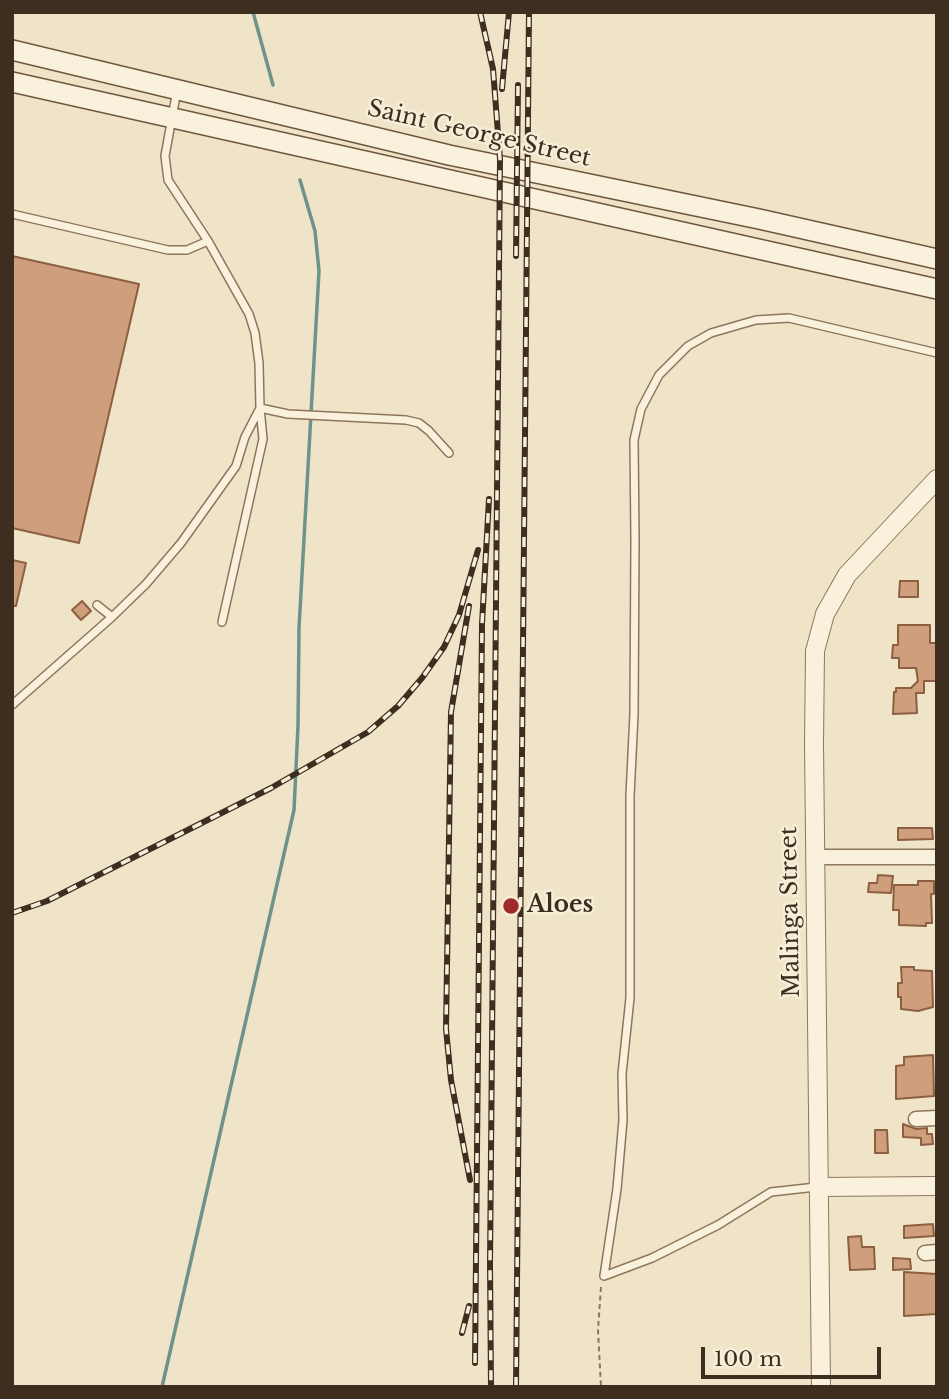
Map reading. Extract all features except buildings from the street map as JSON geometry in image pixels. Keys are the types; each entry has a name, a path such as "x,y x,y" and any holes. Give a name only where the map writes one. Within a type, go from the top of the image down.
{"main road":[{"name":"Saint George Street","path":"12,50 449,155 937,259"},
{"path":"12,82 937,289"}],"street":[{"name":"Malinga Street","path":"821,1387 813,667 822,621 831,599 847,575 937,479"},
{"path":"815,857 937,857"},
{"path":"916,1119 937,1118"},
{"path":"818,1187 937,1186"}],"lane":[{"path":"177,89 165,156 168,180 208,241 249,314 260,363 263,439 222,622"},
{"path":"12,214 169,250 187,250 208,241"},
{"path":"818,1187 771,1192 693,1238 652,1258 604,1276 617,1189 622,1074 630,998 634,440 641,409 659,375 688,346 721,329 756,320 789,318 937,354"},
{"path":"260,408 288,414 406,419 419,423 449,453"},
{"path":"12,705 146,584 189,532 236,466 245,438 260,408"},
{"path":"97,605 111,617"}],"path":[{"path":"601,1387 598,1304 604,1276"}],"waterway":[{"path":"253,12 273,85"},
{"path":"162,1387 294,810 299,628 319,271 315,231 300,180"}],"railway":[{"path":"480,12 493,69 500,159 491,1387"},
{"path":"502,89 509,12"},
{"path":"516,1387 529,12"},
{"path":"516,256 518,85"},
{"path":"475,1363 482,624 489,499"},
{"path":"12,913 47,901 271,788 368,732 398,706 444,647 459,615 478,550"},
{"path":"469,606 451,712 446,1029 451,1080 470,1180"},
{"path":"462,1333 469,1306"}],"place":[{"name":"Aloes","path":"511,906"}]}
